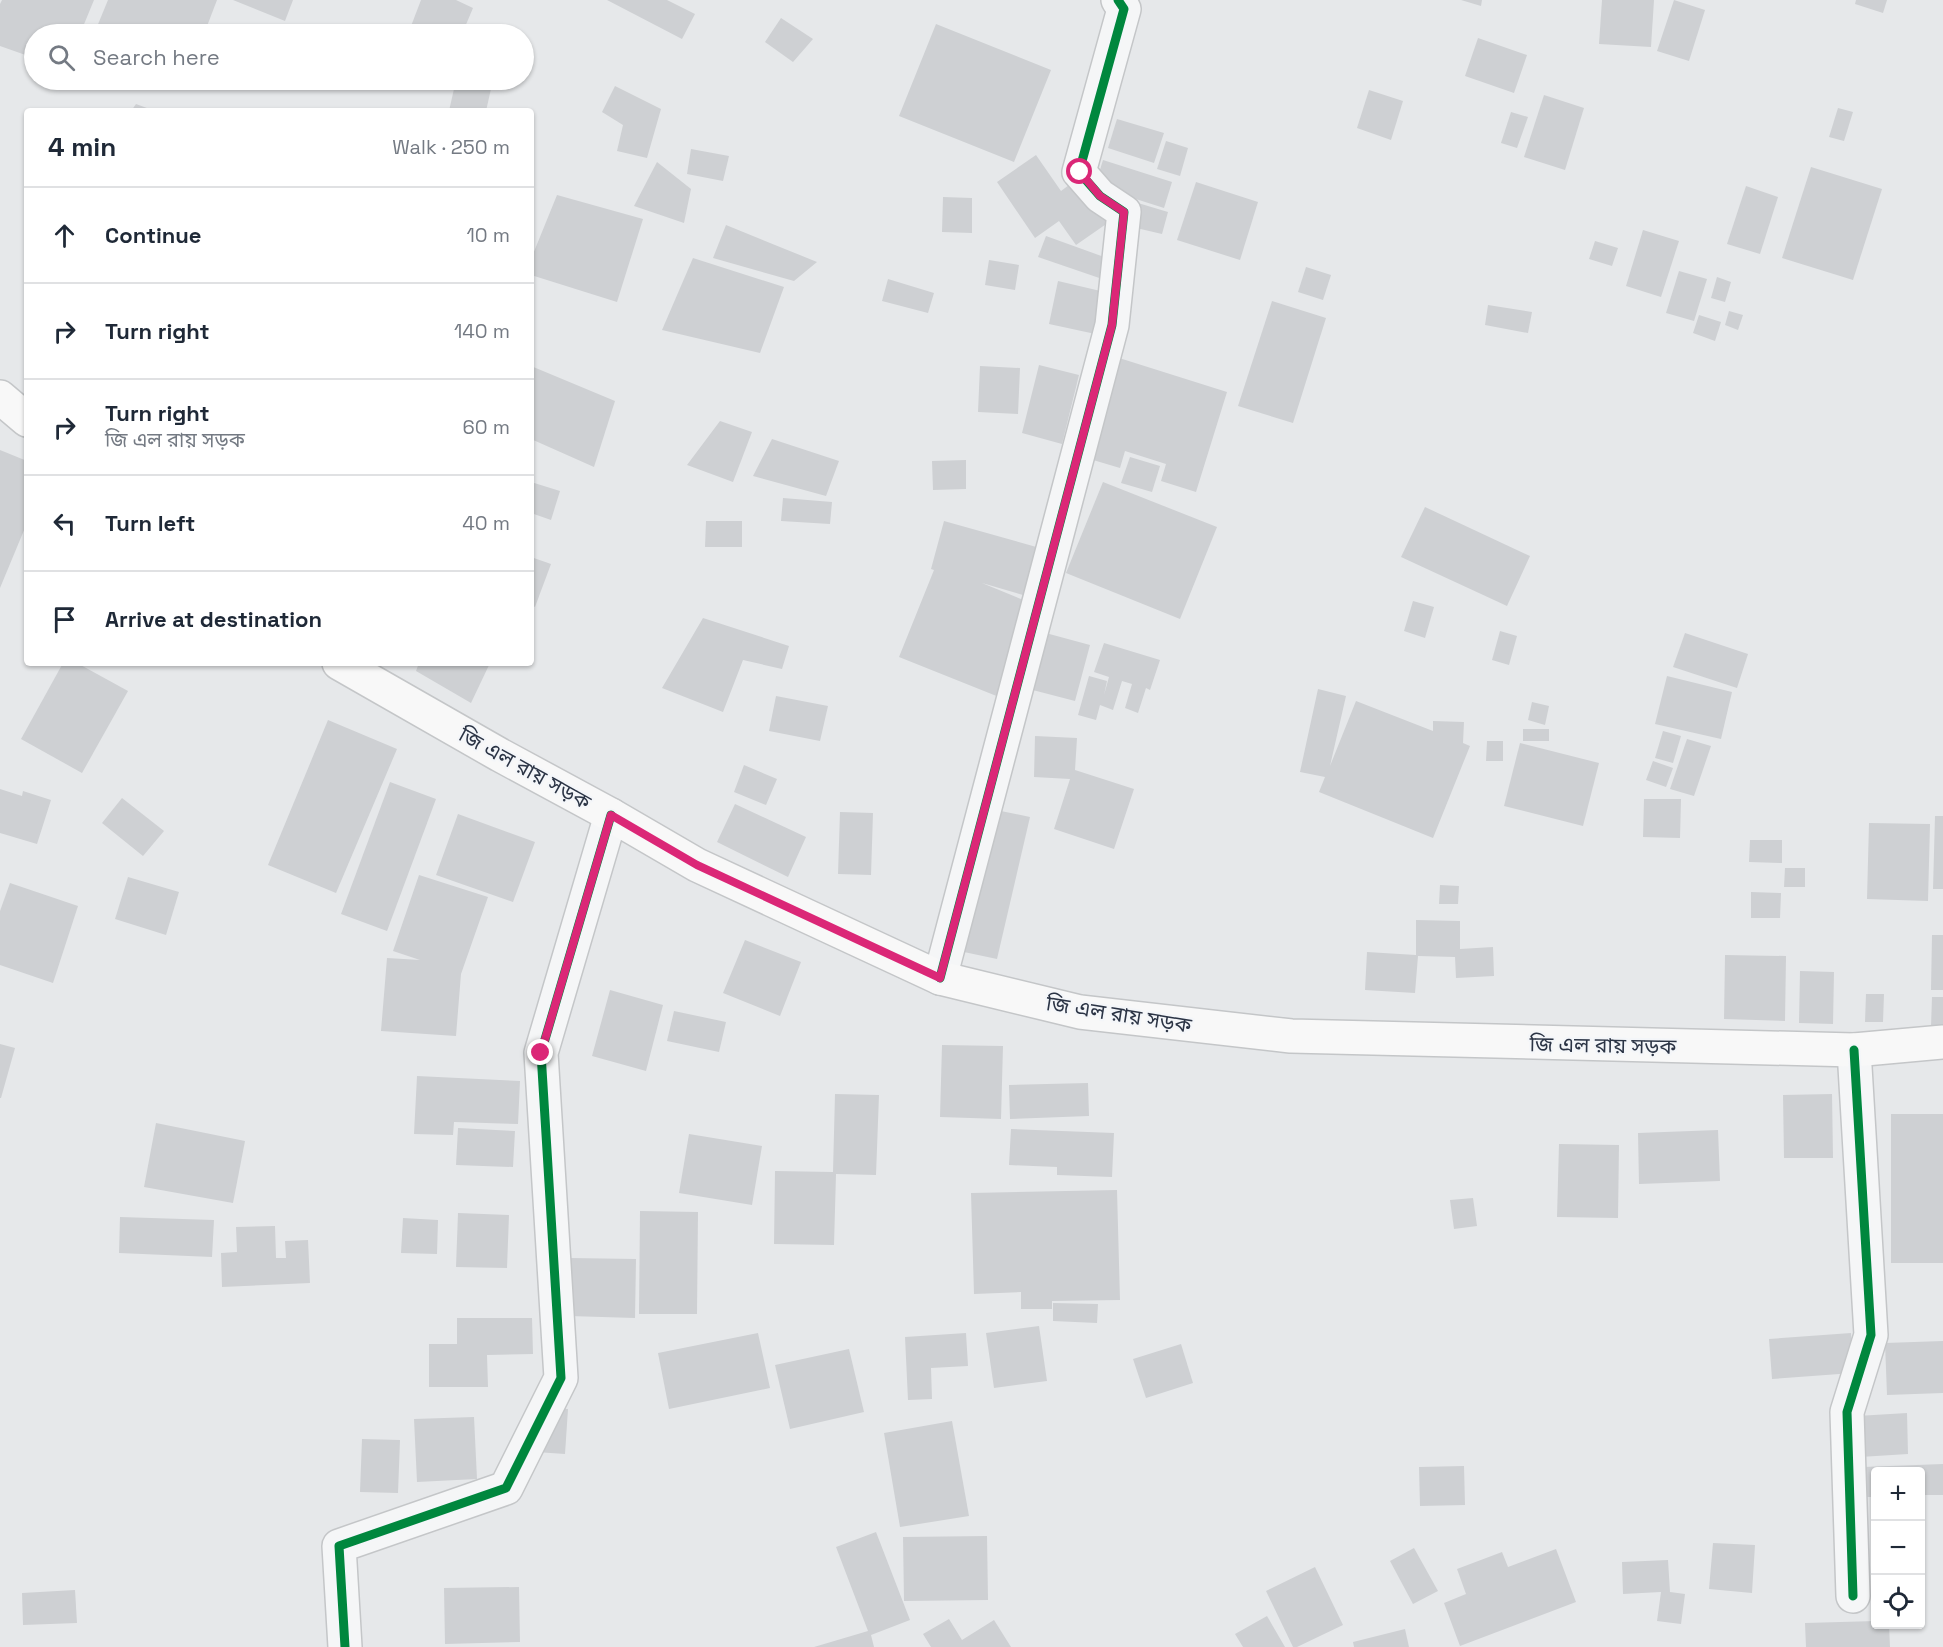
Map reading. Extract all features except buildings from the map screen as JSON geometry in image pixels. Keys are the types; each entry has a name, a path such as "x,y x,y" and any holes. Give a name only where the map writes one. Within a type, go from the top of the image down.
{"main road":[{"path":"0,397 24,417"},
{"name":"জি এল রায় সড়ক","path":"344,666 697,865 940,978 1080,1012 1291,1036 1854,1050 1943,1042"}],"street":[{"path":"940,978 1112,325 1124,212 1100,196 1080,172 1124,9 1118,0"},
{"path":"345,1647 339,1546 506,1488 561,1378 541,1053 611,815"},
{"path":"1853,1596 1847,1412 1870,1335 1854,1050"}],"cycle path":[{"path":"940,978 1112,325 1124,212 1100,196 1079,172 1124,9 1118,0"},
{"path":"345,1647 339,1546 506,1488 561,1378 541,1053 611,815"},
{"path":"1853,1596 1847,1412 1871,1335 1854,1050"}],"route":[{"path":"541,1053 611,815 697,865 940,978 1112,325 1124,212 1100,196 1080,172"}]}
